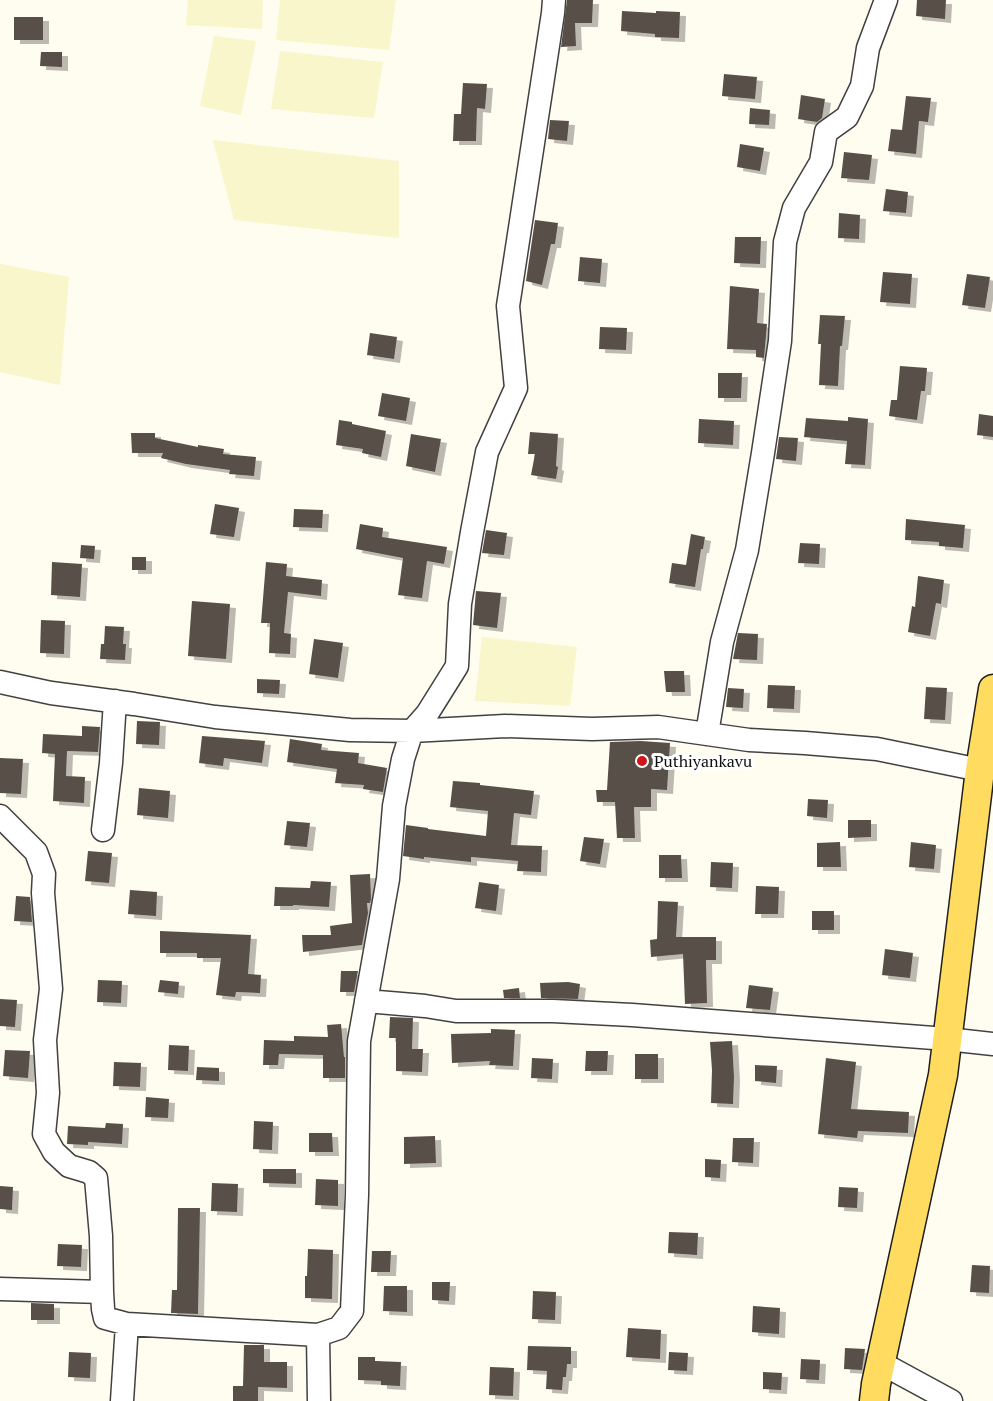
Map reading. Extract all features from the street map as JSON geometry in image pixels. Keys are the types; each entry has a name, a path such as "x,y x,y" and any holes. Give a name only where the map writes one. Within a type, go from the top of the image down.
{"main road":[{"path":"874,1401 942,1075 993,689"}],"street":[{"path":"0,816 36,852 44,874 51,989 45,1040 48,1093 44,1134 54,1152 69,1166 89,1172 96,1178 101,1236 102,1309 105,1318 127,1324 318,1335 339,1328 352,1311 357,1195 359,1041 388,879 394,806 403,759 412,731 427,714 457,666 460,604 487,452 516,388 508,306 554,0"},
{"path":"707,734 722,642 747,550 758,485 780,342 785,242 794,208 821,162 826,132 847,117 862,86 868,48 885,0"},
{"path":"0,682 51,693 215,717 350,730 412,731 505,726 592,729 658,727 749,740 877,749 986,753"},
{"path":"104,830 115,701"},
{"path":"366,1001 456,1011 553,1011 632,1015 993,1044"},
{"path":"0,1289 102,1292"},
{"path":"122,1401 127,1324"},
{"path":"318,1335 319,1401"},
{"path":"881,1363 951,1401"}],"shaded area":[{"path":"188,0 263,0 262,29 186,25"},
{"path":"280,0 396,0 389,50 276,40"},
{"path":"214,36 256,41 241,115 200,106"},
{"path":"280,51 383,62 374,118 271,109"},
{"path":"213,140 399,161 399,238 234,220"},
{"path":"0,264 69,277 60,385 0,372"},
{"path":"482,637 577,647 570,706 475,701"}],"building":[{"path":"567,0 593,0 592,23 575,23 576,46 561,47"},
{"path":"917,0 946,0 945,19 916,16"},
{"path":"622,11 680,12 679,38 655,37 655,34 621,31"},
{"path":"14,17 43,17 43,40 14,40"},
{"path":"41,52 62,52 62,67 40,66"},
{"path":"724,74 757,77 755,99 722,96"},
{"path":"463,83 487,84 485,109 477,108 476,141 453,141 454,114 461,114"},
{"path":"801,95 825,99 822,118 817,122 798,119"},
{"path":"906,96 931,98 928,122 919,121 916,154 888,151 891,129 902,130"},
{"path":"750,108 770,110 769,125 749,124"},
{"path":"550,120 569,121 567,141 548,139"},
{"path":"740,144 764,148 760,171 737,167"},
{"path":"844,152 872,155 869,180 841,178"},
{"path":"886,189 908,192 906,213 883,211"},
{"path":"839,213 860,215 859,239 838,238"},
{"path":"535,220 558,223 555,244 551,244 542,285 526,281"},
{"path":"735,237 761,237 760,264 734,263"},
{"path":"580,257 602,259 600,283 578,281"},
{"path":"883,272 912,274 910,304 880,302"},
{"path":"967,274 990,277 985,308 962,305"},
{"path":"730,286 759,289 757,323 767,324 764,358 756,357 756,350 727,349"},
{"path":"820,315 845,316 842,346 840,346 838,386 819,385"},
{"path":"600,327 627,328 626,350 599,349"},
{"path":"370,333 397,337 394,359 367,355"},
{"path":"900,366 927,368 925,391 921,391 917,420 889,416 891,400 897,400"},
{"path":"718,373 742,373 741,398 718,398"},
{"path":"382,393 410,398 406,421 378,416"},
{"path":"979,414 993,416 993,437 977,435"},
{"path":"848,417 868,419 865,465 845,464 847,441 804,437 806,418 848,421"},
{"path":"699,419 734,421 733,445 698,443"},
{"path":"339,420 386,431 381,457 362,453 363,449 336,445"},
{"path":"530,432 558,434 556,479 531,475 535,454 528,454"},
{"path":"131,433 155,433 155,438 198,447 198,445 224,449 223,454 256,457 254,476 229,474 230,470 161,458 163,453 132,453"},
{"path":"411,434 441,439 435,472 406,466"},
{"path":"779,437 798,438 796,461 776,459"},
{"path":"215,504 239,508 234,537 210,534"},
{"path":"294,509 323,510 322,528 293,527"},
{"path":"906,519 965,525 963,548 939,546 939,542 905,540"},
{"path":"360,524 383,528 382,537 447,547 444,564 427,561 422,598 398,595 403,558 356,549"},
{"path":"486,530 507,533 504,555 482,553"},
{"path":"691,534 705,537 695,587 669,583 672,563 686,565"},
{"path":"800,543 820,544 819,564 798,563"},
{"path":"81,545 95,546 94,559 80,558"},
{"path":"132,557 146,557 146,570 132,570"},
{"path":"52,562 82,564 80,597 51,595"},
{"path":"266,562 287,564 286,576 322,580 321,596 288,592 284,633 291,634 290,654 269,653 270,623 261,623"},
{"path":"918,576 944,580 941,604 936,603 930,636 908,632 912,606 915,607"},
{"path":"476,591 501,593 497,628 473,625"},
{"path":"192,601 230,604 226,659 188,656"},
{"path":"41,620 65,621 64,654 40,653"},
{"path":"105,626 124,627 125,660 100,659"},
{"path":"738,633 758,634 757,660 733,659"},
{"path":"314,639 343,643 338,678 309,674"},
{"path":"664,671 684,671 685,692 666,692"},
{"path":"257,679 280,680 279,694 257,693"},
{"path":"768,685 795,686 794,709 767,708"},
{"path":"926,687 947,688 945,720 924,719"},
{"path":"728,688 744,689 743,708 726,707"},
{"path":"137,721 160,722 159,745 136,744"},
{"path":"82,726 100,727 98,752 67,751 66,776 85,777 84,803 53,801 55,754 42,753 43,734 82,736"},
{"path":"202,736 265,741 262,763 224,758 223,766 199,763"},
{"path":"290,739 322,744 321,750 359,753 358,763 387,768 383,792 363,789 364,785 335,783 337,769 287,762"},
{"path":"610,742 670,743 667,790 651,789 651,807 634,807 635,838 617,838 615,802 597,802 596,790 607,790"},
{"path":"0,758 23,759 21,794 0,793"},
{"path":"453,781 534,791 531,815 514,813 511,845 542,846 541,872 517,871 518,861 471,857 471,862 403,856 406,825 486,836 488,811 450,807"},
{"path":"139,788 170,791 168,818 137,815"},
{"path":"808,799 828,800 827,818 807,816"},
{"path":"848,820 871,820 871,837 848,838"},
{"path":"287,821 310,823 307,847 284,845"},
{"path":"584,837 604,839 600,864 580,861"},
{"path":"840,842 841,867 817,867 817,843"},
{"path":"911,842 936,845 934,869 909,867"},
{"path":"88,851 112,853 109,883 85,881"},
{"path":"659,855 681,855 682,878 659,878"},
{"path":"711,862 733,863 732,888 710,887"},
{"path":"370,874 371,899 370,903 367,903 368,913 362,945 303,952 302,935 331,935 330,926 352,923 350,875"},
{"path":"311,881 331,882 329,907 274,906 275,887 310,888"},
{"path":"479,882 499,885 496,911 475,908"},
{"path":"756,886 779,887 778,914 755,914"},
{"path":"130,890 157,892 156,916 128,914"},
{"path":"16,896 30,897 32,922 14,921"},
{"path":"658,901 678,902 676,937 716,937 716,960 706,960 707,1003 685,1004 683,954 651,957 650,940 657,939"},
{"path":"812,911 834,911 834,930 812,930"},
{"path":"160,931 251,935 248,974 261,975 260,993 236,992 235,997 216,995 221,958 197,958 197,953 160,953"},
{"path":"885,949 913,953 910,978 882,975"},
{"path":"341,971 358,971 354,992 340,992"},
{"path":"98,980 122,981 121,1003 97,1002"},
{"path":"160,980 179,982 178,994 158,992"},
{"path":"540,983 580,984 578,999 541,998"},
{"path":"749,985 773,988 770,1010 746,1008"},
{"path":"519,988 520,998 504,998 503,990"},
{"path":"0,999 17,1000 15,1027 0,1026"},
{"path":"390,1017 413,1018 412,1049 423,1049 422,1072 396,1071 396,1038 389,1038"},
{"path":"341,1024 345,1078 323,1078 323,1055 279,1054 278,1065 263,1065 264,1040 294,1041 294,1036 328,1037 327,1025"},
{"path":"491,1029 515,1030 513,1066 489,1065 490,1061 452,1063 451,1034 491,1033"},
{"path":"732,1041 733,1104 711,1103 710,1042"},
{"path":"169,1045 189,1046 188,1071 168,1070"},
{"path":"5,1050 30,1051 28,1078 3,1076"},
{"path":"586,1051 608,1051 607,1071 585,1071"},
{"path":"635,1054 658,1054 658,1079 635,1079"},
{"path":"532,1058 553,1059 552,1079 531,1078"},
{"path":"826,1058 856,1062 851,1109 909,1112 908,1133 858,1131 857,1138 818,1134"},
{"path":"114,1062 141,1063 140,1087 113,1086"},
{"path":"755,1065 777,1066 776,1083 755,1081"},
{"path":"197,1067 219,1068 219,1081 196,1080"},
{"path":"146,1097 169,1099 168,1118 145,1117"},
{"path":"254,1121 273,1122 272,1150 253,1149"},
{"path":"106,1123 123,1124 122,1144 88,1142 88,1145 67,1144 68,1126 105,1128"},
{"path":"309,1133 332,1133 333,1152 309,1152"},
{"path":"435,1136 436,1163 404,1164 404,1137"},
{"path":"733,1138 754,1138 753,1163 732,1162"},
{"path":"705,1159 721,1160 720,1178 705,1177"},
{"path":"263,1169 296,1169 296,1184 263,1183"},
{"path":"316,1179 338,1180 338,1206 315,1205"},
{"path":"212,1183 238,1184 237,1212 211,1211"},
{"path":"0,1186 13,1187 12,1210 0,1209"},
{"path":"839,1187 858,1188 857,1208 838,1207"},
{"path":"178,1208 200,1208 198,1314 171,1313 172,1290 177,1290"},
{"path":"669,1232 698,1233 697,1255 668,1253"},
{"path":"58,1244 82,1245 81,1267 57,1266"},
{"path":"308,1249 333,1250 332,1299 305,1298"},
{"path":"372,1251 391,1251 390,1272 371,1272"},
{"path":"972,1265 990,1266 989,1293 970,1292"},
{"path":"432,1282 450,1282 449,1301 432,1300"},
{"path":"384,1286 407,1286 407,1312 383,1311"},
{"path":"533,1291 556,1292 555,1320 532,1319"},
{"path":"31,1303 54,1304 54,1320 31,1320"},
{"path":"753,1306 780,1308 779,1334 752,1332"},
{"path":"628,1328 661,1330 660,1359 626,1357"},
{"path":"244,1345 264,1345 264,1362 287,1362 287,1388 258,1387 258,1401 233,1401 233,1386 243,1386"},
{"path":"528,1346 571,1347 571,1364 567,1364 562,1390 546,1389 547,1371 527,1370"},
{"path":"845,1348 865,1349 862,1370 844,1369"},
{"path":"69,1352 91,1353 90,1378 68,1377"},
{"path":"669,1352 688,1353 687,1371 668,1370"},
{"path":"358,1357 375,1357 375,1361 401,1362 400,1386 381,1385 381,1381 358,1380"},
{"path":"801,1359 820,1360 819,1380 800,1379"},
{"path":"490,1367 514,1368 513,1396 489,1395"},
{"path":"763,1372 782,1373 781,1390 763,1389"}],"place":[{"name":"Puthiyankavu","path":"642,761"}]}
